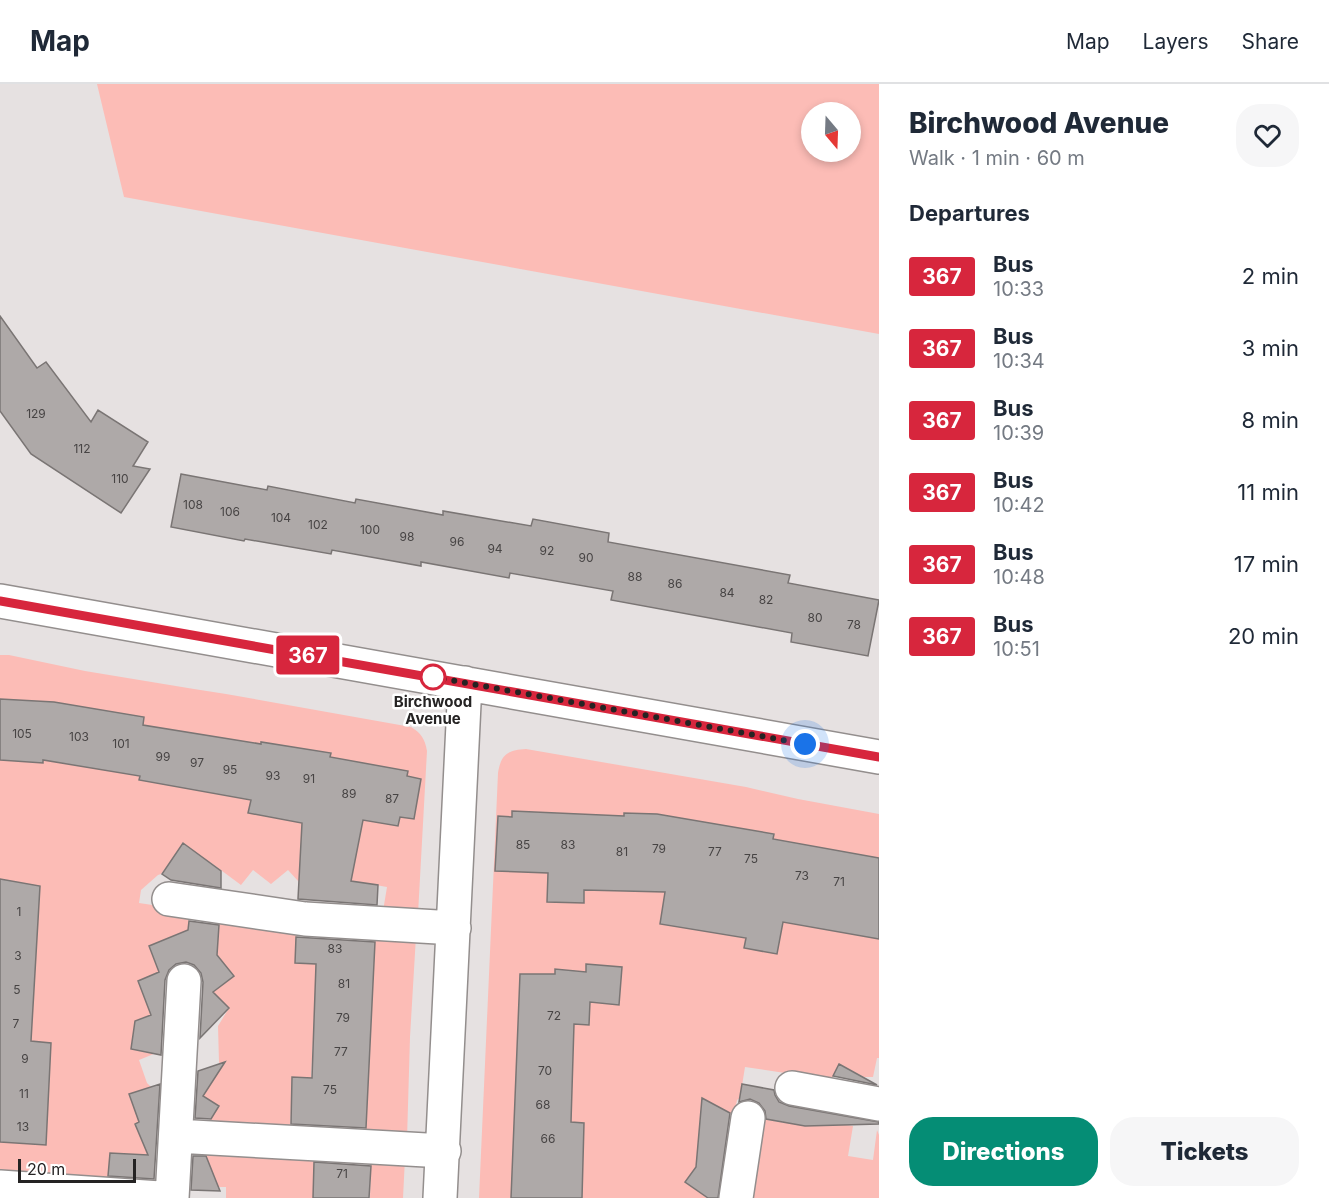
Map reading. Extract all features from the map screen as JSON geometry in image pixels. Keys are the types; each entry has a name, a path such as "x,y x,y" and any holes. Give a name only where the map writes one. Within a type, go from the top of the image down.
{"street":[{"path":"0,601 879,757"},
{"path":"440,1198 465,683"},
{"path":"169,899 305,919 454,928"},
{"path":"172,1198 184,981"},
{"path":"792,1088 879,1104"},
{"path":"736,1198 748,1118"},
{"path":"176,1136 444,1151"},
{"path":"0,1187 160,1198"}],"shaded area":[{"path":"97,84 879,84 879,334 124,197"},
{"path":"0,655 411,727 422,737 427,751 418,914 383,911 387,887 353,881 350,891 309,893 288,870 271,884 253,870 241,885 210,862 197,878 171,861 161,874 141,890 139,903 186,910 189,914 187,953 167,939 149,946 162,977 156,973 138,981 150,1012 153,1014 135,1021 131,1049 148,1053 155,1050 156,1053 139,1060 147,1083 151,1087 154,1117 135,1124 148,1155 110,1154 108,1185 0,1179"},
{"path":"526,749 746,787 879,814 879,1058 877,1058 873,1077 864,1077 839,1064 831,1080 745,1067 740,1098 737,1100 734,1115 709,1102 700,1117 725,1130 729,1136 699,1135 696,1167 685,1182 708,1198 479,1198 498,773 501,761 506,754 514,750"},
{"path":"219,916 297,929 295,963 317,964 311,1078 292,1078 290,1134 205,1128 219,1106 203,1096 221,1068 218,1026 229,1008 215,994 209,1000 221,960 217,955"},
{"path":"375,933 416,936 407,1139 365,1137"},
{"path":"790,1103 818,1108 819,1125 853,1126 848,1156 873,1160 877,1130 879,1135 879,1198 750,1198 762,1119 786,1123"},
{"path":"202,1148 315,1155 313,1198 226,1198 226,1187 197,1187 215,1180"},
{"path":"371,1157 405,1158 403,1198 370,1198"}],"building":[{"path":"0,316 37,368 46,362 91,422 98,410 148,442 133,466 150,469 121,513 31,454 0,411"},
{"path":"181,474 267,490 268,486 355,503 356,499 443,515 443,511 531,526 533,519 609,533 608,542 790,575 788,583 879,600 868,656 791,642 792,633 611,600 613,591 510,573 509,578 421,562 421,566 332,550 331,554 171,527"},
{"path":"0,699 54,702 144,717 143,725 331,753 330,757 408,771 407,776 421,779 414,819 400,817 398,826 363,820 351,881 378,885 377,905 298,899 302,823 248,813 251,800 139,780 140,776 43,760 43,763 0,760"},
{"path":"512,811 624,816 624,813 657,814 774,834 773,839 879,858 879,939 783,922 777,954 744,948 746,938 660,924 665,892 584,890 584,903 547,902 548,873 495,871 498,816 512,817"},
{"path":"183,843 221,871 221,888 171,880 162,874"},
{"path":"0,879 40,886 31,1041 51,1043 46,1145 0,1142"},
{"path":"189,921 219,925 217,955 234,976 213,992 229,1008 200,1038 203,982 201,973 194,965 186,962 176,964 169,970 165,980 161,1055 131,1049 135,1021 151,1015 138,981 159,972 149,946 188,930"},
{"path":"296,937 375,942 366,1128 291,1124 292,1077 312,1078 316,964 295,963"},
{"path":"586,964 622,967 619,1005 590,1002 589,1025 574,1024 571,1122 584,1123 582,1198 511,1198 520,974 555,974 555,969 586,972"},
{"path":"225,1062 203,1096 219,1106 211,1119 195,1118 198,1071"},
{"path":"839,1064 877,1085 833,1076"},
{"path":"160,1084 154,1179 108,1176 110,1153 148,1155 135,1124 139,1122 129,1094"},
{"path":"742,1084 774,1090 779,1102 789,1106 879,1122 879,1124 805,1126 766,1119 765,1111 759,1103 750,1099 739,1102"},
{"path":"702,1098 730,1113 718,1198 708,1198 685,1182 696,1167"},
{"path":"193,1156 206,1156 220,1191 191,1190"},
{"path":"314,1162 371,1166 369,1198 313,1198"}],"bus line":[{"name":"367","path":"0,601 879,757"}],"place":[{"name":"Birchwood Avenue","path":"433,677"}],"route":[{"path":"433,677 805,744"}]}
